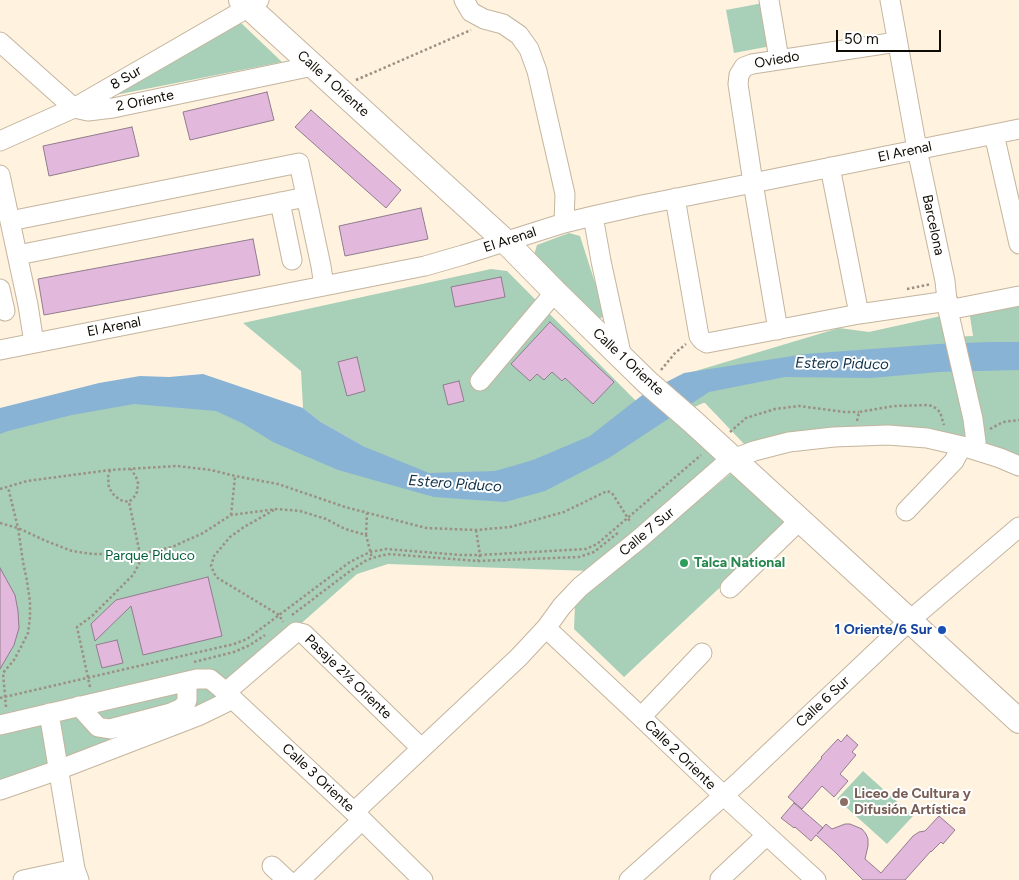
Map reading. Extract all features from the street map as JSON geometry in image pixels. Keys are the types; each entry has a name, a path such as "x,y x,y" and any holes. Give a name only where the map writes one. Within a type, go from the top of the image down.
{"main road":[{"name":"Calle 1 Oriente","path":"249,2 313,66 505,241 622,358 653,378 692,421 721,439 733,459 1019,721"}],"street":[{"path":"464,0 471,12 484,19 503,24 519,35 529,49 537,71 566,194 564,223"},
{"path":"769,0 779,59"},
{"name":"Barcelona","path":"890,0 916,150 945,281 949,311 974,436"},
{"name":"8 Sur","path":"0,141 74,108 249,2"},
{"path":"0,42 74,108"},
{"name":"Oviedo","path":"778,330 753,184 738,84 739,75 744,67 752,64 897,42"},
{"name":"2 Oriente","path":"74,108 88,111 113,108 313,66"},
{"name":"El Arenal","path":"0,350 425,266 588,217 1019,129"},
{"path":"994,134 1019,244"},
{"path":"10,221 299,163 324,286"},
{"path":"830,167 859,314"},
{"path":"0,175 18,255 34,343"},
{"path":"566,194 588,217 600,254 622,358"},
{"path":"18,255 306,197"},
{"path":"675,198 699,336 707,343 859,314 949,311 1019,296"},
{"path":"280,202 292,260"},
{"path":"0,288 5,311"},
{"path":"480,381 555,292"},
{"name":"Calle 7 Sur","path":"300,880 421,748 520,656 580,587 733,459 789,442 834,437 888,435 927,438 974,436 1000,458 1019,466"},
{"path":"906,511 954,461 974,436"},
{"path":"730,588 800,520"},
{"name":"Calle 6 Sur","path":"629,880 748,773 909,621 1019,527"},
{"name":"Calle 2 Oriente","path":"546,628 816,880"},
{"name":"Pasaje 2½ Oriente","path":"230,695 296,632 304,634 421,748"},
{"path":"641,717 702,654"},
{"path":"0,725 79,706 186,673 187,700 185,705 171,713 110,730 98,727 79,706"},
{"name":"Calle 3 Oriente","path":"186,673 198,679 210,679 230,695 423,880"},
{"path":"0,790 58,770 198,716 230,695"},
{"path":"23,880 77,874 49,713"},
{"path":"720,879 766,835"},
{"path":"272,866 287,880"}],"path":[{"path":"343,93 352,82 480,26 484,19"},
{"path":"653,378 675,353"},
{"path":"0,698 234,644 246,639 344,566 370,552 395,550 480,555 586,549 597,544 746,418 775,409 799,406 859,412 894,406 929,405 940,412 944,420 944,426"},
{"path":"857,421 859,412"},
{"path":"974,436 1004,422 1019,420"},
{"path":"0,489 27,481 110,470 177,466 211,470 278,484 367,513 426,528 476,530 510,527 564,512 607,491 612,493 631,523"},
{"path":"129,502 137,492 138,484 136,477 130,469"},
{"path":"110,470 108,477 109,488 120,500 129,502"},
{"path":"231,515 235,476"},
{"path":"0,709 6,708 3,673 14,660 28,633 30,617 30,602 18,528 8,487"},
{"path":"90,687 78,627 92,616 133,575 139,564 140,554 129,502"},
{"path":"0,523 18,528 72,551 92,554 140,554 172,547 203,533 231,515 277,509 300,511 326,519 345,529 366,535"},
{"path":"277,509 230,537 214,556 211,566 216,578 279,615 284,622 278,626"},
{"path":"367,513 366,535 372,558"},
{"path":"291,616 350,571 372,558 388,554 478,561 579,557 594,552 624,529"},
{"path":"476,530 480,555 478,561"},
{"path":"186,673 250,645 267,634"}],"green space":[{"path":"763,3 771,46 734,53 726,10"},
{"path":"239,21 282,62 105,97"},
{"path":"569,233 580,236 606,317 599,318 547,270 534,255 537,245"},
{"name":"Parque Piduco","path":"491,269 507,271 637,402 689,373 839,328 869,332 950,314 950,337 973,336 969,310 1019,305 1019,459 939,432 745,445 703,403 680,414 723,457 590,571 388,564 357,574 226,690 219,702 0,788 0,411 133,382 448,483 510,474 450,476 414,471 386,459 321,422 303,408 301,371 243,323"},
{"name":"Talca National","path":"735,470 789,523 624,677 574,629 575,604"},
{"path":"863,771 913,816 887,844 837,799"}],"water":[{"name":"Estero Piduco","path":"990,342 1019,342 1019,370 939,372 871,378 785,377 709,392 609,458 545,491 505,502 434,497 338,470 273,442 242,423 216,411 134,404 72,415 0,434 0,408 99,383 140,376 169,377 203,374 303,408 321,422 365,447 429,473 495,471 533,460 590,436 645,393 684,373 805,354"}],"building":[{"path":"267,92 274,120 190,140 183,112"},
{"path":"311,110 401,190 386,208 295,127"},
{"path":"132,127 139,156 49,176 43,146"},
{"path":"421,208 428,239 345,256 339,226"},
{"path":"253,239 260,275 44,315 38,279"},
{"path":"501,277 505,297 455,307 451,287"},
{"path":"550,322 614,382 593,404 565,378 562,381 552,372 544,380 537,374 530,381 511,364"},
{"path":"357,357 365,391 347,396 338,362"},
{"path":"459,381 464,401 448,405 443,385"},
{"path":"0,568 15,595 19,628 14,645 0,669"},
{"path":"208,577 222,636 143,655 131,606 95,641 91,624 116,600"},
{"path":"117,640 123,663 102,668 96,645"},
{"path":"847,735 858,745 852,752 856,755 840,774 848,781 834,797 822,786 802,809 788,797 838,739 841,742"},
{"path":"794,803 823,828 826,824 832,829 850,824 862,829 868,839 865,859 881,873 913,836 925,831 939,816 955,830 943,844 941,842 931,851 905,880 863,880 816,835 811,841 781,818"}],"place":[{"name":"Talca National","path":"684,563"},
{"name":"1 Oriente/6 Sur","path":"942,630"},
{"name":"Liceo de Cultura y Difusión Artística","path":"844,802"}]}
